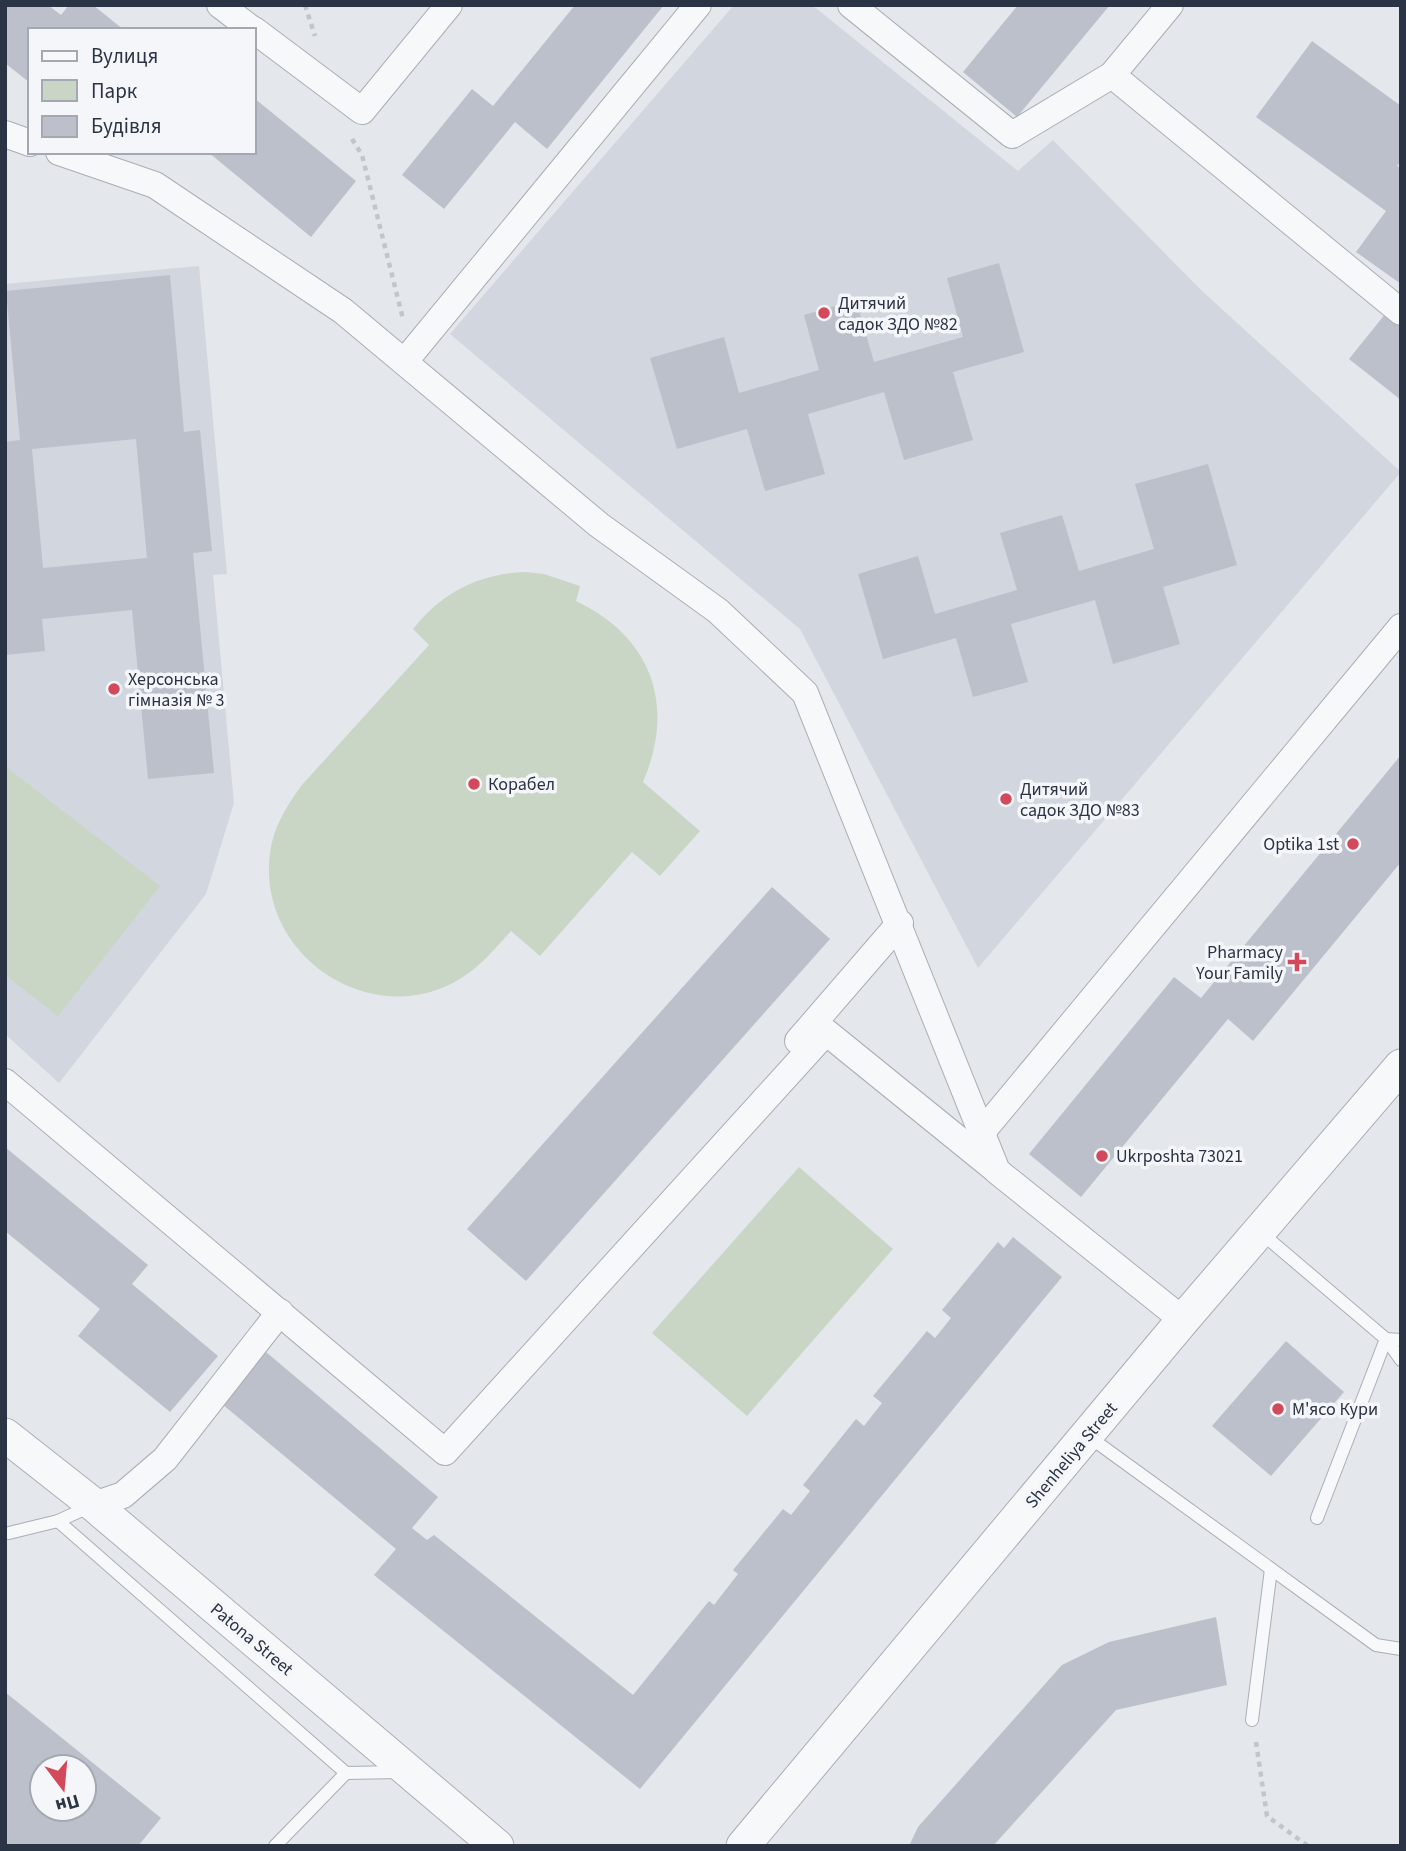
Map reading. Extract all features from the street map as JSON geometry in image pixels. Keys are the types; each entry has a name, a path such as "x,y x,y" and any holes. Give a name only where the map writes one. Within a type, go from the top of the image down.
{"street":[{"path":"220,5 250,28"},
{"path":"256,32 362,111 449,5"},
{"path":"408,357 698,5"},
{"path":"850,5 1012,135 1112,75 1170,5"},
{"path":"1112,75 1401,312"},
{"path":"5,134 28,141"},
{"path":"65,154 155,185 408,357 599,525 718,611 805,693 900,923 997,1171"},
{"path":"982,1132 1401,627"},
{"path":"445,1452 900,923"},
{"path":"445,1452 826,1032 1183,1320"},
{"name":"Shenheliya Street","path":"743,1846 1183,1320 1401,1066"},
{"path":"5,1082 445,1452"},
{"path":"94,1505 123,1495 165,1460 280,1312"},
{"name":"Patona Street","path":"5,1435 94,1505 497,1846"}],"lane":[{"path":"1259,1231 1386,1339 1401,1360"},
{"path":"1386,1339 1401,1340"},
{"path":"1317,1518 1386,1339"},
{"path":"1087,1436 1376,1644 1401,1648"},
{"path":"9,1533 58,1521 94,1505"},
{"path":"58,1521 346,1773 410,1772"},
{"path":"1252,1720 1270,1569"},
{"path":"275,1846 346,1773"}],"path":[{"path":"305,5 341,119 362,155 408,357"},
{"path":"1252,1720 1267,1816 1308,1846"}],"shaded area":[{"path":"734,5 812,5 1018,171 1053,140 1202,291 1401,472 978,968 800,629 450,334"},
{"name":"Херсонська гімназія № 3","path":"199,266 227,574 213,575 234,803 206,894 59,1083 5,1034 5,284"}],"green space":[{"name":"Корабел","path":"526,572 544,574 580,586 576,601 602,616 623,634 639,654 650,676 656,700 657,726 653,754 643,782 700,831 660,876 632,852 540,956 511,931 476,967 451,984 417,995 384,996 352,988 323,972 298,949 280,921 270,889 270,853 277,826 301,786 429,645 413,629 424,616 463,587 492,577"},
{"path":"5,766 160,886 58,1016 5,975"},
{"path":"799,1167 893,1249 747,1416 652,1333"}],"building":[{"path":"5,5 48,5 61,15 69,5 93,5 122,28 28,28 28,81 5,63"},
{"path":"575,5 664,5 547,149 515,122 444,209 402,175 472,89 493,106"},
{"path":"1018,5 1110,5 1017,117 963,72"},
{"path":"1312,41 1401,106 1401,161 1397,166 1401,168 1401,284 1356,252 1386,211 1256,117"},
{"path":"256,100 356,181 311,237 210,154 256,154"},
{"path":"999,263 1024,352 953,372 973,440 904,460 884,392 808,414 825,474 765,491 747,429 677,449 650,358 724,337 739,393 819,370 804,315 856,300 874,362 963,337 947,278"},
{"path":"170,275 184,432 200,430 212,551 193,553 214,773 148,779 132,610 42,619 45,651 5,655 5,442 20,440 6,291","holes":["136,439 147,558 43,568 32,449"]},
{"path":"1386,313 1401,325 1401,400 1349,359"},
{"path":"1208,464 1237,565 1163,587 1180,644 1113,664 1095,600 1011,624 1028,682 973,697 956,638 883,659 858,574 918,556 935,614 1017,590 1000,533 1062,515 1079,571 1154,549 1135,484"},
{"path":"1401,755 1401,862 1253,1041 1228,1019 1081,1197 1029,1154 1174,977 1201,998"},
{"path":"772,887 830,939 526,1281 467,1229"},
{"path":"5,1147 148,1265 132,1284 218,1356 170,1412 78,1336 100,1309 5,1231"},
{"path":"1013,1237 1062,1277 640,1789 374,1575 396,1549 222,1404 266,1352 438,1497 412,1528 427,1540 434,1535 633,1695 709,1601 714,1605 738,1574 733,1570 783,1509 791,1515 810,1491 803,1485 856,1419 864,1426 882,1403 873,1396 927,1331 935,1338 951,1318 942,1310 998,1242 1004,1248"},
{"name":"М'ясо Кури","path":"1286,1341 1344,1392 1271,1476 1212,1426"},
{"path":"1216,1617 1227,1685 1116,1710 993,1846 909,1846 918,1827 1062,1665 1109,1642"},
{"path":"5,1692 81,1753 28,1753 28,1823 98,1823 98,1767 161,1818 138,1846 5,1846"}],"place":[{"name":"Дитячий садок ЗДО №82","path":"824,313"},
{"name":"Херсонська гімназія № 3","path":"114,689"},
{"name":"Корабел","path":"474,784"},
{"name":"Дитячий садок ЗДО №83","path":"1006,799"},
{"name":"Оptika 1st","path":"1353,844"},
{"name":"Pharmacy Your Family","path":"1297,962"},
{"name":"Ukrposhta 73021","path":"1102,1156"},
{"name":"М'ясо Кури","path":"1278,1409"}]}
